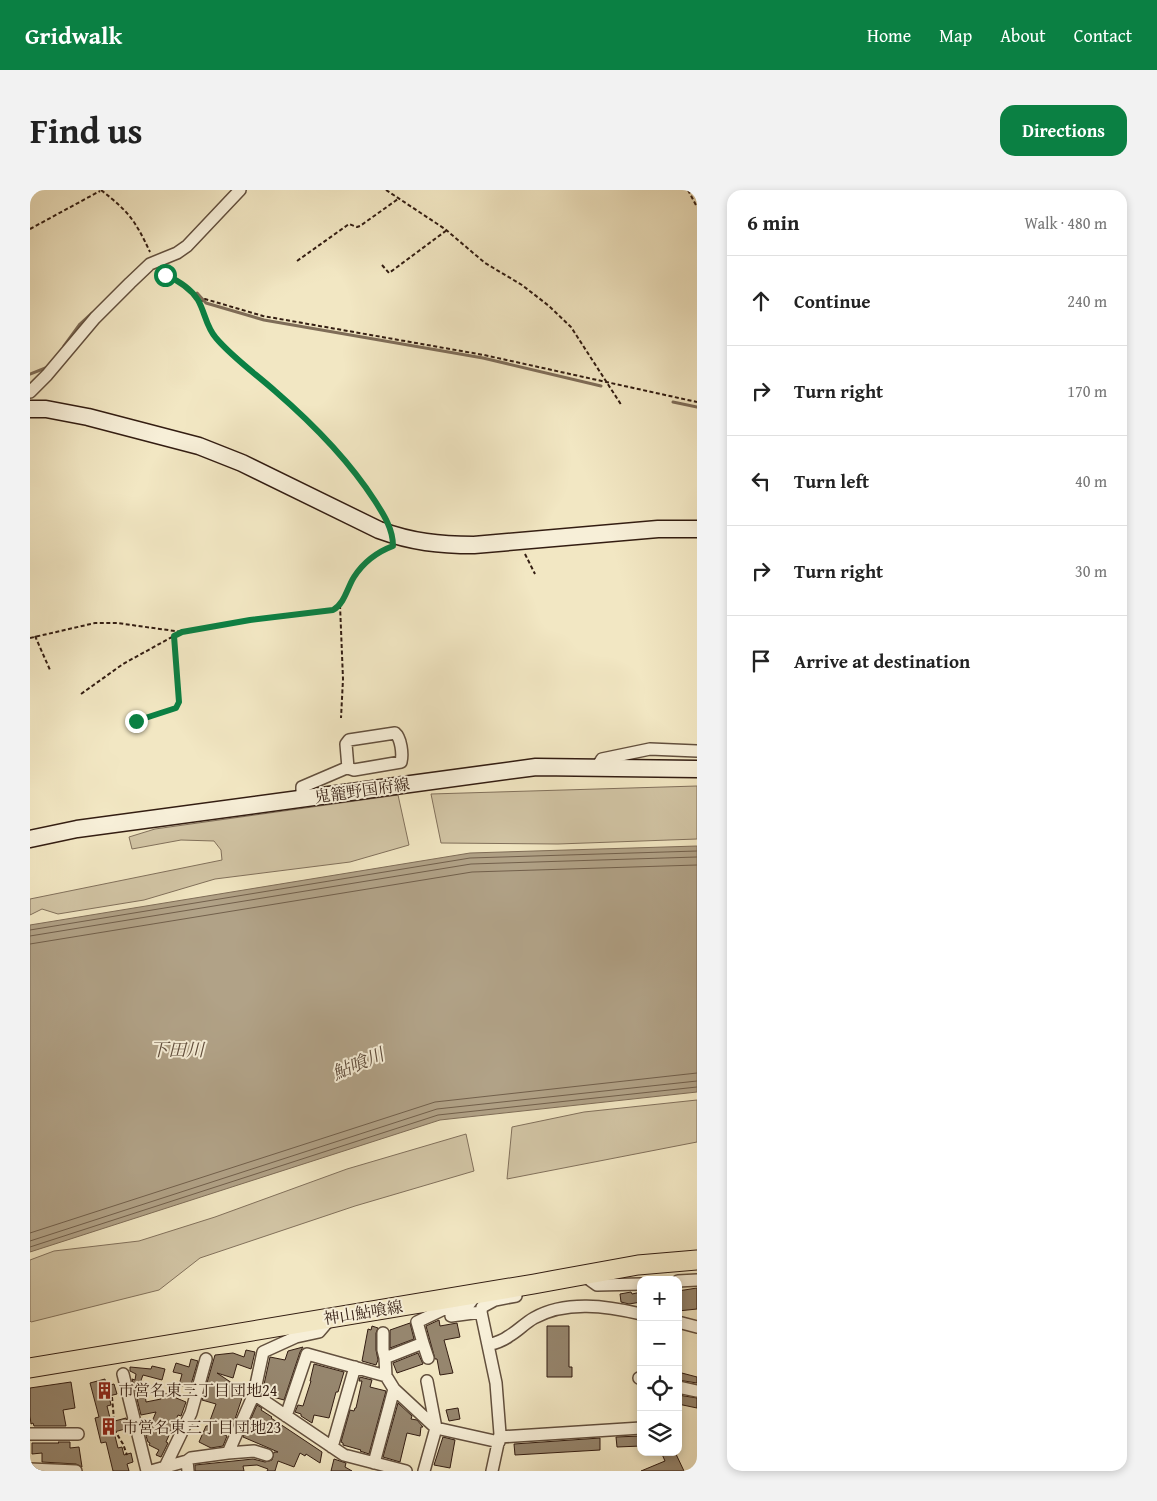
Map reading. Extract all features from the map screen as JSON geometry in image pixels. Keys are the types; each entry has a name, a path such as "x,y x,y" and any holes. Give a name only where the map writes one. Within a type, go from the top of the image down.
{"main road":[{"name":"神山鮎喰線","path":"30,1368 332,1317 479,1303 534,1284 638,1265 697,1260"}],"street":[{"path":"30,392 47,375 95,318 130,283 150,264 177,253 187,246 240,190"},
{"path":"30,409 46,409 88,417 199,446 242,463 379,530 422,542 446,545 519,541 658,528 697,529"},
{"path":"302,798 302,787 348,768 354,770 401,762 402,757 398,736 395,733 348,740 346,744 348,768"},
{"path":"597,767 602,759 650,749 697,751"},
{"name":"鬼籠野国府線","path":"30,839 77,829 536,767 697,769"},
{"path":"583,1275 597,1285 637,1284"},
{"path":"682,1281 697,1280"},
{"path":"451,1316 479,1303"},
{"path":"428,1358 417,1322 442,1310 479,1303"},
{"path":"479,1303 496,1383 500,1440 492,1471"},
{"path":"488,1346 509,1337 534,1317 554,1310 604,1307 637,1313"},
{"path":"228,1453 254,1394 263,1352 296,1337 319,1332 332,1317"},
{"path":"682,1323 697,1327"},
{"path":"383,1333 386,1376 394,1390 436,1428 500,1440 637,1428"},
{"path":"385,1358 423,1343"},
{"path":"286,1416 307,1354 386,1376"},
{"path":"166,1467 192,1413 206,1358"},
{"path":"332,1447 355,1367"},
{"path":"123,1374 147,1471"},
{"path":"424,1471 436,1428 427,1381"},
{"path":"682,1388 697,1392"},
{"path":"374,1463 394,1390"},
{"path":"254,1394 344,1455 406,1471"},
{"path":"30,1434 78,1434"},
{"path":"151,1471 166,1467 188,1466 191,1458 254,1451 267,1455"},
{"path":"30,1469 76,1471"}],"path":[{"path":"30,229 101,190 120,204 133,218 158,270 178,280 199,303 214,337 312,424 365,485 383,514 393,535 393,546 374,555 363,566 354,577 340,605 343,679 341,718"},
{"path":"386,190 447,230 485,263 522,285 549,306 571,327 622,406"},
{"path":"688,190 697,207"},
{"path":"297,261 349,224 356,228 360,226 399,198"},
{"path":"382,265 389,273 447,230"},
{"path":"199,303 204,300 263,316 484,355 607,384 697,402"},
{"path":"519,541 535,574"},
{"path":"81,694 123,664 182,632 250,620 327,611 340,605"},
{"path":"30,638 95,623 117,623 182,632"},
{"path":"35,636 50,670"},
{"path":"136,721 176,708 179,702 174,636"},
{"path":"112,1397 115,1431 127,1455"}],"shaded area":[{"path":"697,786 697,839 558,844 441,843 431,794"},
{"path":"398,795 409,845 350,862 215,879 144,900 58,914 42,909 30,915 30,899 222,860 221,850 214,841 181,840 132,849 129,837 155,829"},
{"path":"697,1100 697,1142 507,1179 512,1127 584,1112"},
{"path":"466,1134 474,1171 355,1206 200,1258 159,1290 30,1321 30,1260 54,1251 139,1241 215,1217 347,1169"}],"water":[{"name":"下田川","path":"697,846 697,1092 440,1120 30,1252 30,925 470,853"}],"building":[{"path":"697,1288 697,1309 682,1311 682,1290"},
{"path":"637,1293 637,1303 629,1304 621,1302 620,1294"},
{"path":"439,1320 440,1326 457,1323 460,1337 444,1340 453,1373 440,1375 437,1359 435,1359 426,1326"},
{"path":"410,1323 414,1339 390,1348 390,1330"},
{"path":"372,1326 378,1328 376,1333 376,1350 378,1360 376,1365 362,1361 368,1329 371,1330"},
{"path":"547,1326 569,1326 569,1367 572,1367 572,1377 547,1377"},
{"path":"303,1347 284,1400 273,1397 274,1392 263,1389 270,1357 285,1360 288,1351"},
{"path":"246,1350 255,1352 251,1369 237,1364 233,1378 217,1373 232,1383 231,1387 241,1389 240,1394 243,1395 234,1422 227,1419 221,1433 227,1436 223,1446 211,1448 199,1442 206,1426 208,1426 216,1404 202,1400 215,1355 233,1353 244,1357"},
{"path":"418,1353 423,1364 397,1373 393,1363"},
{"path":"191,1359 198,1361 190,1388 179,1385 182,1374 173,1372 176,1363 189,1367"},
{"path":"314,1364 344,1372 329,1418 314,1415 312,1423 301,1416 301,1414 295,1412 298,1405 303,1406"},
{"path":"152,1366 165,1369 162,1380 143,1375 140,1383 144,1384 146,1402 161,1399 164,1393 186,1402 181,1416 178,1415 161,1457 156,1455 159,1450 149,1445 150,1443 146,1436 156,1412 141,1415 132,1379 135,1380 136,1374 130,1371 130,1367 151,1369"},
{"path":"682,1373 697,1377 697,1383 682,1381"},
{"path":"360,1377 372,1380 370,1387 386,1391 369,1454 343,1445 341,1442 350,1410 354,1411 356,1408 362,1381 359,1381"},
{"path":"105,1379 106,1386 114,1384 117,1394 109,1396 111,1405 107,1406 111,1422 126,1418 129,1428 114,1432 118,1448 122,1447 124,1455 131,1453 133,1462 127,1464 129,1471 113,1471 106,1442 101,1443 95,1418 99,1417 90,1383"},
{"path":"71,1382 75,1408 63,1410 66,1426 34,1426 33,1423 31,1424 30,1388"},
{"path":"682,1396 697,1398 697,1408 682,1405"},
{"path":"398,1403 412,1416 411,1419 417,1420 423,1427 421,1427 420,1436 407,1433 400,1462 383,1457"},
{"path":"257,1405 271,1418 322,1452 320,1463 306,1454 305,1456 300,1453 294,1467 278,1461 275,1471 267,1471 268,1469 257,1465 243,1466 244,1471 195,1471 195,1465 253,1459 265,1462 272,1460 274,1452 278,1452 243,1437"},
{"path":"458,1408 460,1419 449,1421 446,1410"},
{"path":"637,1436 637,1446 617,1447 616,1437"},
{"path":"443,1437 455,1440 450,1468 434,1465"},
{"path":"600,1438 600,1450 515,1455 514,1444"},
{"path":"70,1442 70,1448 79,1447 82,1467 76,1464 42,1462 42,1453 32,1454 32,1443"},
{"path":"663,1456 677,1456 684,1471 641,1471 665,1461"},
{"path":"334,1459 346,1463 345,1467 352,1471 331,1471"}],"waterway":[{"path":"197,293 206,303 264,320 483,358 601,386"},
{"path":"64,346 80,324 92,313"},
{"path":"30,374 48,367"},
{"path":"673,402 697,407"}],"place":[{"name":"市営名東三丁目団地24","path":"104,1390"},
{"name":"市営名東三丁目団地23","path":"108,1427"}],"route":[{"path":"136,721 176,708 179,702 174,636 182,632 250,620 333,610 340,605 354,577 363,566 374,555 393,546 393,535 383,514 365,485 340,455 312,424 214,337 198,300 178,280 165,275"}],"water label":[{"name":"鮎喰川","path":"358,1064"}]}
